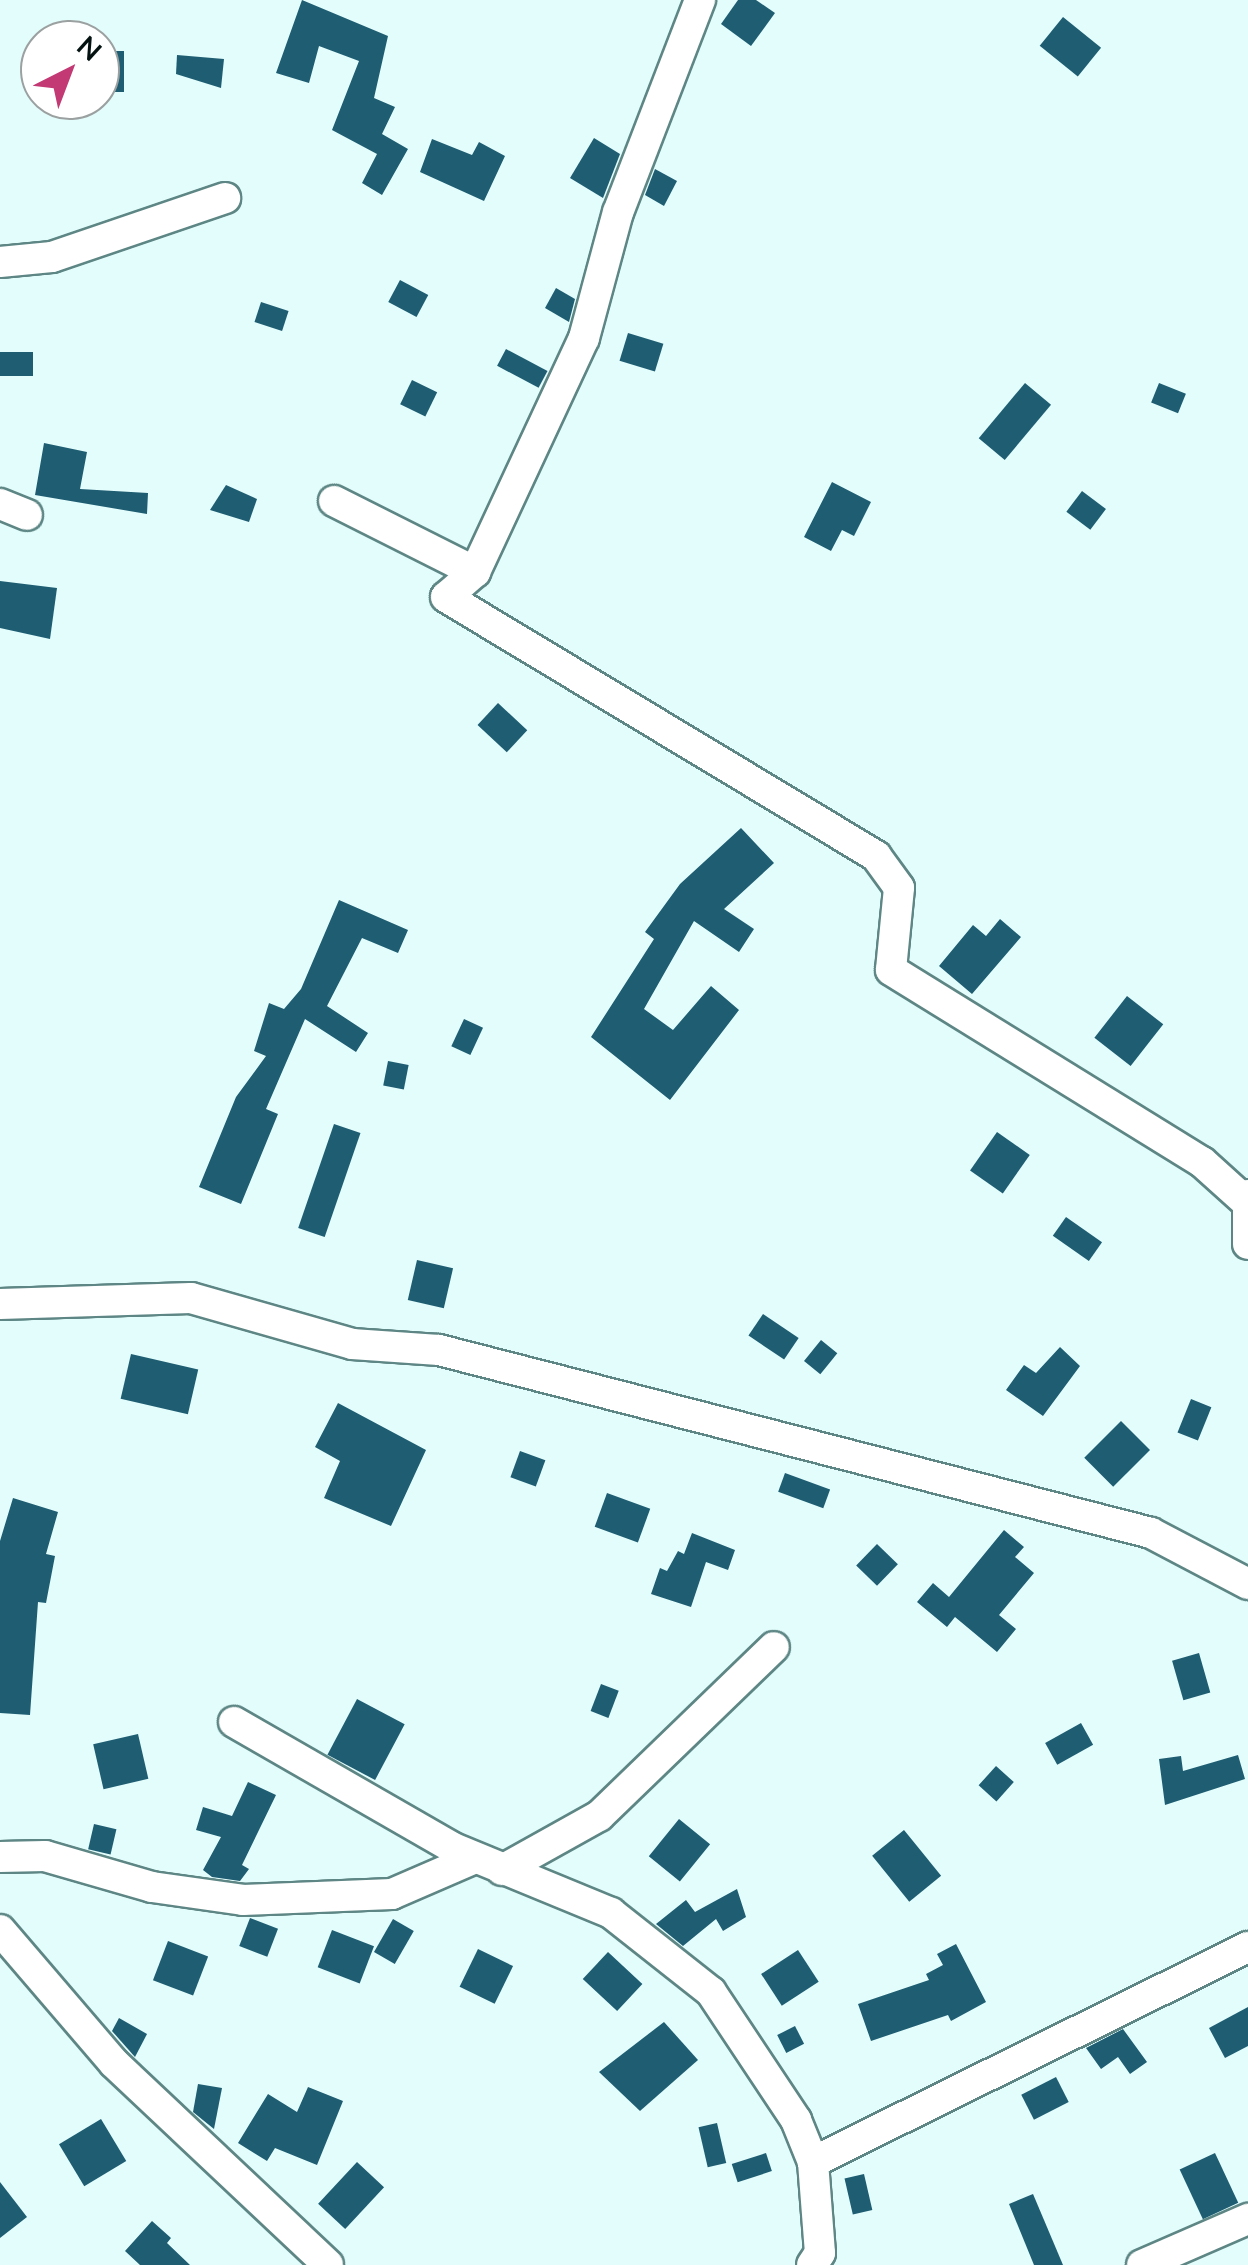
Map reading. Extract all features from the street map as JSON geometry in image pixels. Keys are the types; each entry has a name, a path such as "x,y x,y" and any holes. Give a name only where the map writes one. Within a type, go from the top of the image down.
{"street":[{"path":"700,0 618,212 584,338 475,572 446,597 876,856 899,888 891,970 1202,1162 1246,1197 1248,1244"},
{"path":"0,262 52,257 226,198"},
{"path":"334,502 475,572"},
{"path":"0,1304 191,1298 352,1344 439,1350 1151,1533 1248,1584"},
{"path":"0,1856 45,1856 152,1887 243,1900 392,1894 489,1864 599,1816 774,1647"},
{"path":"234,1722 489,1864 611,1913 700,1981 763,2066 813,2162 819,2261"},
{"path":"0,1930 114,2063 328,2265"},
{"path":"813,2162 1248,1948"},
{"path":"1142,2265 1248,2219"}],"building":[{"path":"302,0 388,36 374,98 395,107 382,134 408,149 382,195 362,183 377,154 332,130 359,61 319,46 309,83 276,73"},
{"path":"738,0 756,0 775,13 751,46 721,24"},
{"path":"1063,17 1101,48 1078,77 1040,46"},
{"path":"120,51 124,51 124,92 120,92"},
{"path":"177,55 224,59 221,88 176,74"},
{"path":"594,138 620,154 603,198 570,178"},
{"path":"432,139 472,155 479,142 505,156 484,201 420,172"},
{"path":"655,169 677,181 664,206 645,195"},
{"path":"400,280 428,295 417,317 388,302"},
{"path":"556,288 575,299 569,322 545,308"},
{"path":"261,302 289,311 282,331 255,322"},
{"path":"628,333 663,344 655,372 620,361"},
{"path":"506,349 547,371 539,388 497,366"},
{"path":"0,352 33,352 33,376 0,376"},
{"path":"412,380 437,392 425,417 400,404"},
{"path":"1025,383 1051,405 1005,460 979,438"},
{"path":"1159,383 1186,394 1178,413 1151,402"},
{"path":"44,443 87,452 80,489 148,493 147,514 35,495"},
{"path":"832,482 871,502 854,536 842,530 831,551 804,537"},
{"path":"226,485 257,499 249,522 210,510"},
{"path":"1082,491 1106,509 1090,530 1066,512"},
{"path":"0,581 57,588 50,639 0,628"},
{"path":"498,703 527,730 507,752 478,725"},
{"path":"741,828 774,863 724,909 754,929 739,952 694,921 644,1009 673,1030 711,986 739,1010 670,1100 591,1037 654,939 645,932 680,884"},
{"path":"339,900 408,930 398,953 362,938 327,1006 368,1033 356,1052 305,1019 266,1109 278,1114 241,1204 199,1187 236,1097 266,1056 254,1051 269,1003 284,1009 301,989"},
{"path":"1000,919 1021,937 972,994 939,966 973,925 986,936"},
{"path":"1127,996 1163,1024 1131,1066 1094,1038"},
{"path":"464,1019 483,1028 470,1055 451,1046"},
{"path":"388,1061 409,1065 404,1090 383,1086"},
{"path":"334,1124 360,1133 325,1237 298,1228"},
{"path":"997,1132 1030,1155 1003,1193 970,1171"},
{"path":"1066,1217 1102,1242 1089,1261 1053,1236"},
{"path":"417,1260 453,1268 444,1308 408,1300"},
{"path":"763,1314 799,1338 784,1360 748,1336"},
{"path":"821,1340 837,1353 820,1374 804,1361"},
{"path":"1060,1347 1080,1366 1043,1416 1006,1390 1024,1365 1036,1373"},
{"path":"131,1354 198,1370 188,1414 121,1399"},
{"path":"1191,1399 1211,1407 1198,1441 1178,1432"},
{"path":"338,1403 426,1450 391,1526 324,1498 340,1461 315,1447"},
{"path":"1121,1421 1150,1450 1113,1487 1084,1458"},
{"path":"520,1451 545,1460 536,1487 510,1477"},
{"path":"785,1473 830,1489 823,1508 778,1492"},
{"path":"607,1493 650,1509 638,1543 595,1527"},
{"path":"13,1498 58,1512 46,1554 55,1556 46,1603 38,1602 30,1715 0,1713 0,1541"},
{"path":"1004,1530 1024,1547 1015,1557 1034,1573 999,1615 1016,1629 997,1652 955,1617 947,1627 917,1602 933,1583 949,1597"},
{"path":"692,1533 735,1550 728,1570 706,1562 691,1607 651,1594 660,1568 667,1571 678,1551 684,1554"},
{"path":"877,1544 898,1564 877,1586 856,1566"},
{"path":"1199,1653 1210,1692 1183,1700 1172,1661"},
{"path":"601,1684 619,1691 608,1718 591,1711"},
{"path":"357,1699 405,1724 375,1780 327,1755"},
{"path":"1081,1723 1093,1745 1057,1765 1045,1743"},
{"path":"138,1734 148,1779 104,1789 93,1744"},
{"path":"1238,1755 1245,1779 1165,1805 1159,1759 1181,1756 1183,1771"},
{"path":"996,1766 1014,1782 996,1801 979,1785"},
{"path":"248,1782 276,1795 242,1865 249,1869 240,1881 212,1877 203,1870 221,1837 196,1830 203,1807 232,1816"},
{"path":"679,1819 710,1844 680,1881 649,1856"},
{"path":"94,1824 116,1829 111,1855 88,1849"},
{"path":"904,1830 941,1876 909,1902 872,1856"},
{"path":"737,1889 746,1917 723,1931 716,1919 683,1946 656,1924 686,1900 695,1912"},
{"path":"250,1918 278,1929 267,1957 239,1946"},
{"path":"393,1919 414,1931 395,1964 374,1952"},
{"path":"332,1930 374,1946 360,1983 318,1967"},
{"path":"168,1941 208,1956 193,1996 153,1980"},
{"path":"956,1944 986,2002 951,2021 948,2015 871,2041 858,2004 929,1980 926,1974 943,1965 937,1954"},
{"path":"478,1949 513,1966 495,2004 460,1987"},
{"path":"798,1950 819,1982 782,2006 761,1974"},
{"path":"608,1952 642,1984 617,2011 583,1979"},
{"path":"1248,2007 1248,2046 1225,2058 1209,2028"},
{"path":"119,2018 147,2034 135,2057 112,2031"},
{"path":"664,2022 698,2060 640,2111 599,2072"},
{"path":"795,2026 804,2044 786,2053 777,2035"},
{"path":"1123,2029 1147,2062 1130,2074 1118,2057 1101,2069 1086,2048"},
{"path":"1056,2077 1069,2102 1034,2120 1021,2095"},
{"path":"198,2084 222,2088 214,2129 193,2112"},
{"path":"308,2087 343,2101 317,2165 275,2148 267,2161 238,2143 268,2094 297,2112"},
{"path":"101,2119 126,2161 84,2186 59,2144"},
{"path":"717,2123 726,2163 708,2167 698,2127"},
{"path":"766,2153 772,2171 738,2182 732,2164"},
{"path":"1215,2153 1238,2203 1203,2219 1180,2169"},
{"path":"357,2162 384,2187 345,2229 318,2204"},
{"path":"864,2174 872,2210 853,2215 845,2178"},
{"path":"0,2182 27,2217 0,2238"},
{"path":"1033,2194 1063,2265 1034,2265 1009,2204"},
{"path":"152,2221 171,2238 167,2243 190,2265 140,2265 125,2251"}]}
